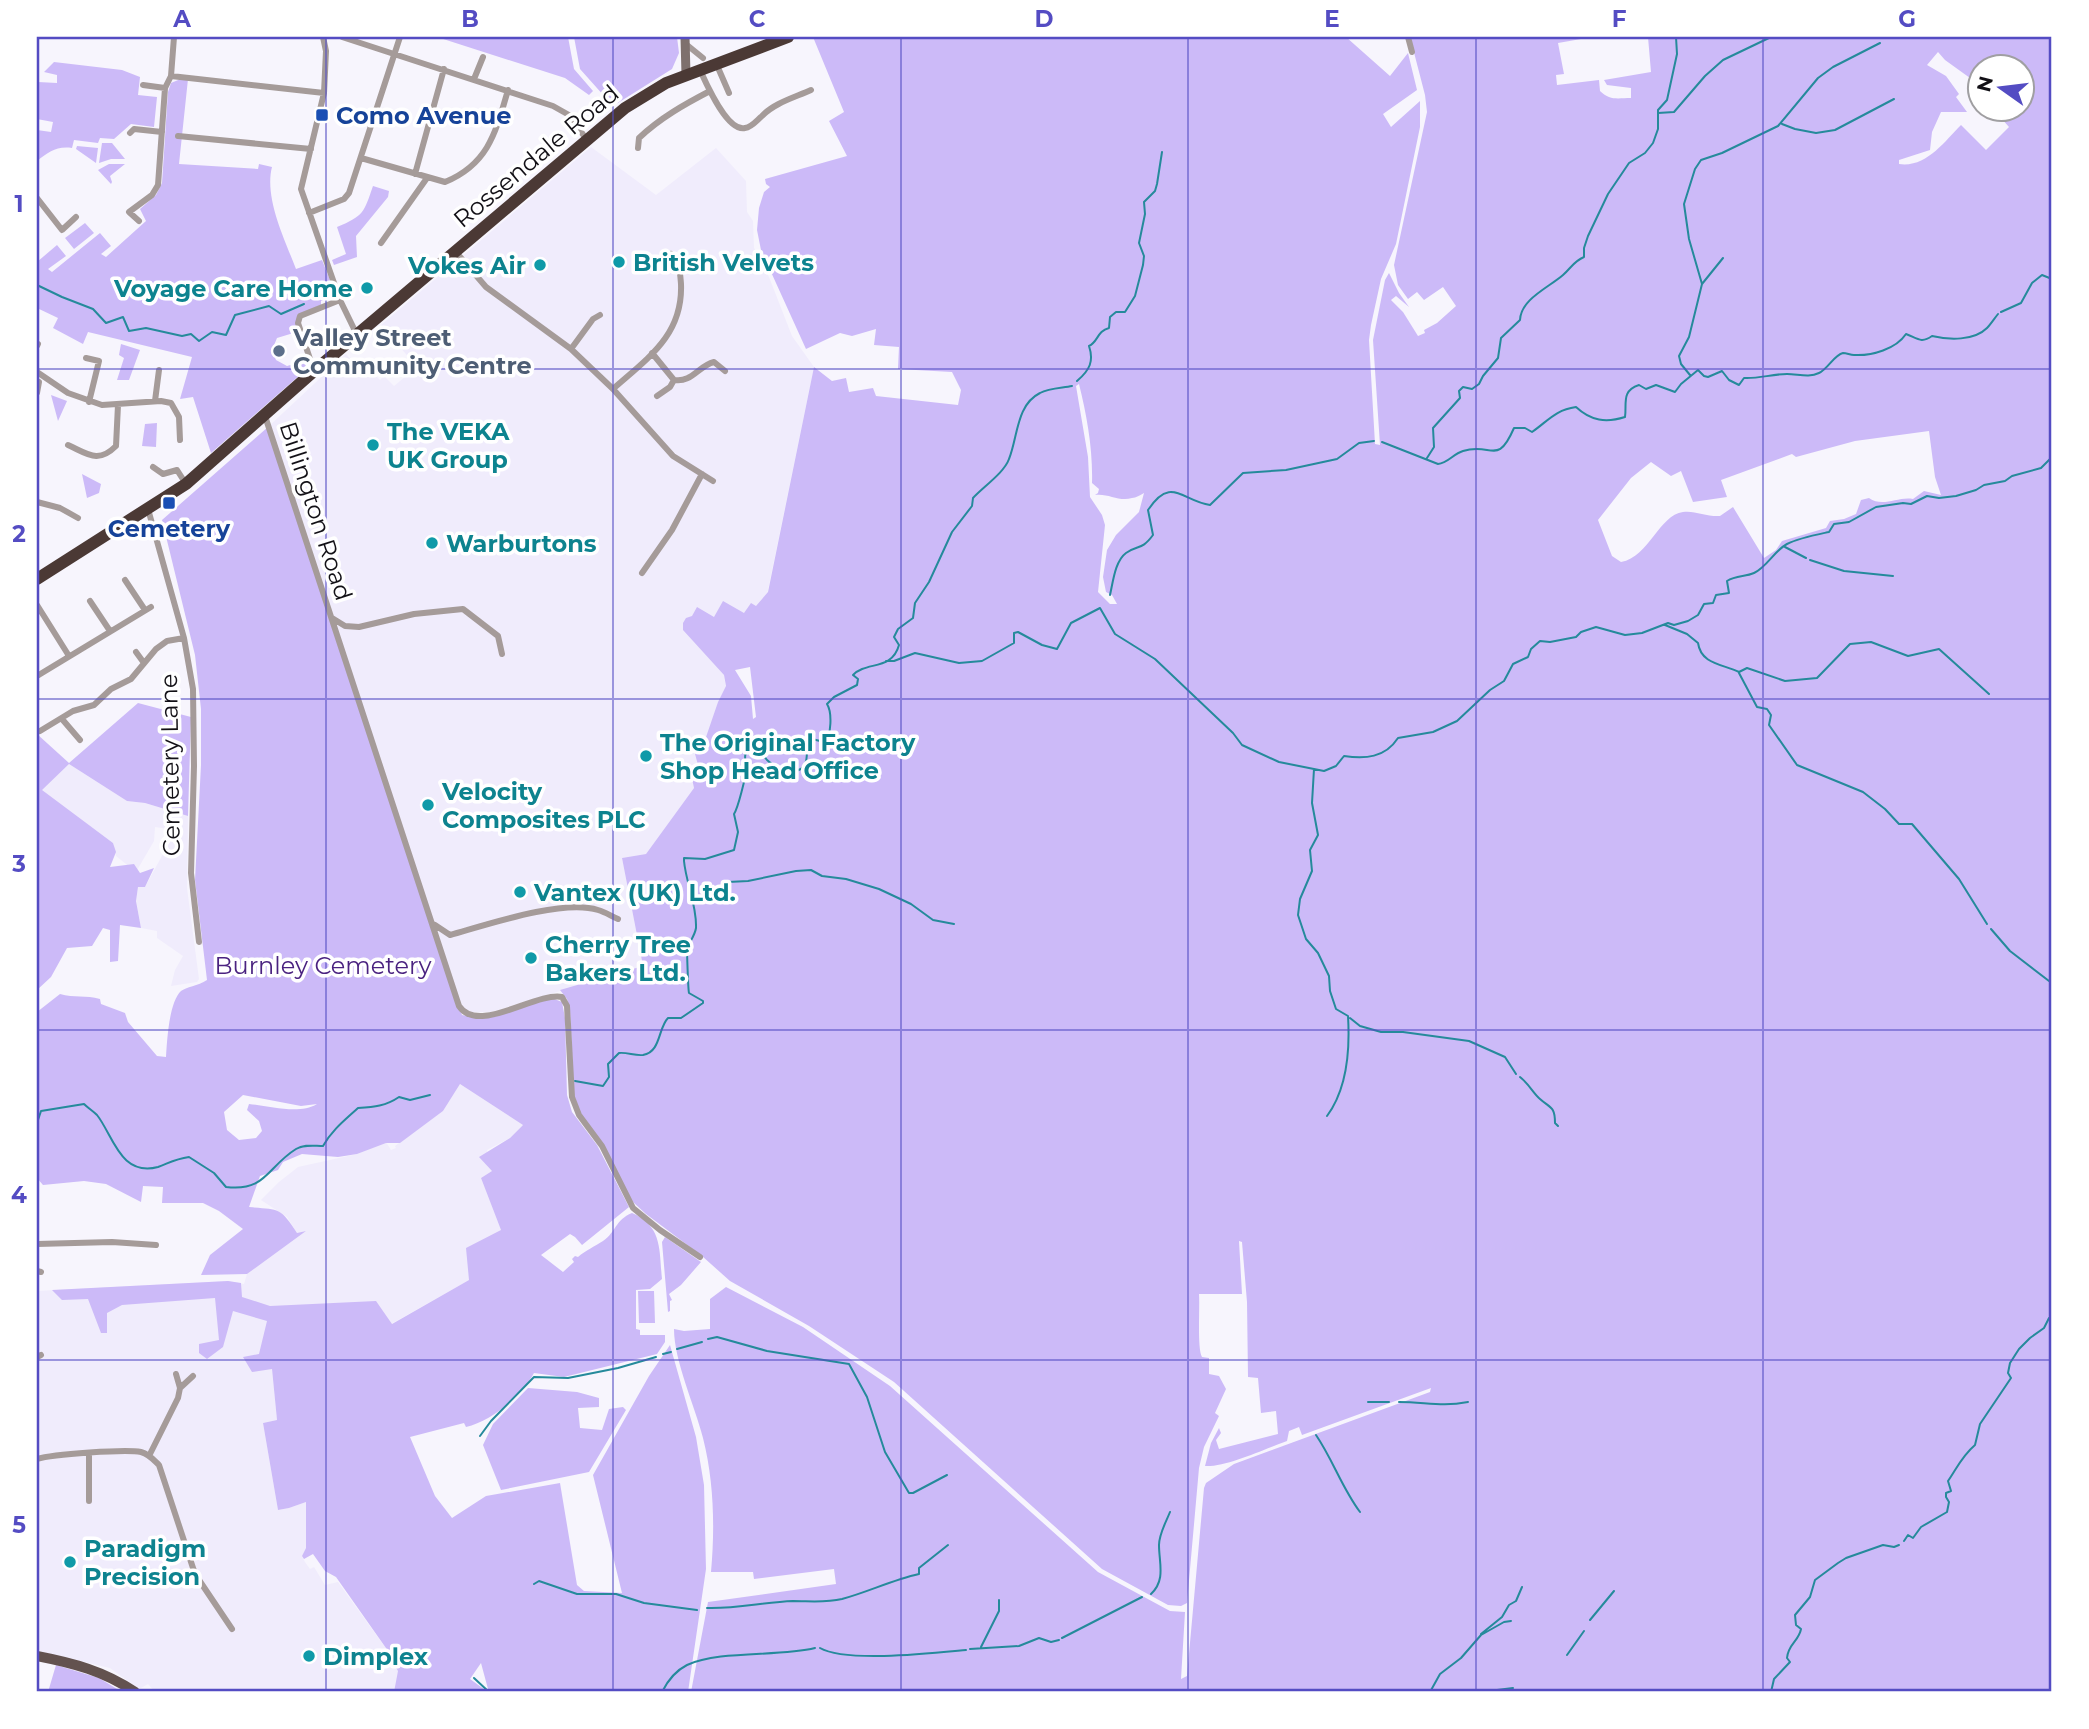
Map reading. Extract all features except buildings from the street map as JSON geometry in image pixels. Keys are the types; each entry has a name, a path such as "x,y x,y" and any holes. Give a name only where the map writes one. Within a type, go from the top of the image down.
{"highway":[{"name":"Rossendale Road","path":"37,579 187,484 314,371 625,108 666,83 706,64 788,37"}],"main road":[{"path":"37,1656 91,1669 115,1679 135,1692"}],"street":[{"path":"139,221 129,212 152,195 158,185 165,88 171,76 174,37"},
{"path":"323,37 326,51 324,93 301,189 340,300 357,335"},
{"path":"342,37 553,106 569,115 587,140"},
{"path":"309,213 344,198 349,193 400,37"},
{"path":"1408,37 1412,52"},
{"path":"686,41 729,93"},
{"path":"686,41 686,75"},
{"path":"474,79 483,57"},
{"path":"706,64 710,91 727,118 738,128 745,128 758,121 769,110 811,90"},
{"path":"415,174 444,69"},
{"path":"171,76 324,93"},
{"path":"143,85 165,88"},
{"path":"361,158 445,182 457,177 489,147 508,90"},
{"path":"638,148 639,138 648,130 671,112 710,91"},
{"path":"130,133 134,129 162,132"},
{"path":"178,135 311,149"},
{"path":"382,243 427,178"},
{"path":"37,198 62,230 76,218"},
{"path":"455,251 486,287 571,349 613,389 673,456 713,481"},
{"path":"613,389 652,354 673,328 681,303 678,261 671,254"},
{"path":"314,371 298,323 300,316 340,300"},
{"path":"571,349 593,319 600,315"},
{"path":"652,354 674,380 688,380 714,362 725,371"},
{"path":"86,358 99,361 89,402"},
{"path":"155,401 159,370"},
{"path":"37,372 68,393 89,402 102,405 155,401 171,403 179,417 180,440"},
{"path":"657,396 670,387 674,380"},
{"path":"37,393 38,381"},
{"path":"68,445 96,457 106,456 116,446 118,405"},
{"name":"Billington Road","path":"265,416 459,1006 469,1015 487,1016 547,997 562,997 566,1006 572,1097 579,1115 601,1146 633,1208 700,1257"},
{"path":"153,467 163,474 177,470 187,484"},
{"path":"642,572 672,530 702,474"},
{"path":"37,502 61,508 78,517"},
{"name":"Cemetery Lane","path":"148,509 184,638 193,689 191,873 199,942"},
{"path":"37,676 148,608 125,580"},
{"path":"90,601 110,631"},
{"path":"37,605 69,656"},
{"name":"Billington Road","path":"332,618 345,626 359,627 414,614 463,609 498,636 502,654"},
{"path":"44,732 73,712 94,705 111,690 131,679 167,641 184,638"},
{"path":"136,652 144,663"},
{"path":"62,719 80,740"},
{"path":"434,924 450,935 551,910 579,908 597,909 618,919"},
{"path":"37,1244 112,1242 156,1245"},
{"path":"149,1455 178,1398 180,1388 176,1374"},
{"path":"180,1388 193,1376"},
{"path":"37,1459 66,1454 140,1452 149,1455 159,1465 195,1574 232,1629"},
{"path":"89,1454 89,1501"}],"shaded area":[{"path":"591,147 656,195 716,148 746,181 747,212 753,221 754,248 769,277 792,336 814,367 761,624 717,666 724,675 726,687 702,744 698,765 691,775 694,788 646,854 622,858 643,966 491,1012 468,1012 459,1006 268,427 346,354 366,378 373,373 380,380 384,376 394,386 417,367 381,325"},
{"path":"69,764 127,801 145,803 188,816 187,888 199,979 197,982 171,986 175,970 183,956 157,938 157,931 141,928 136,900 138,887 145,887 176,830 155,827 154,841 136,872 116,856 113,843 41,790"},
{"path":"460,1084 523,1125 510,1138 487,1150 492,1171 481,1178 501,1230 469,1280 391,1324 272,1369 277,1420 263,1423 278,1510 306,1502 306,1548 302,1556 305,1562 310,1569 314,1567 325,1585 338,1582 393,1658 408,1686 402,1692 155,1692 148,1684 139,1689 110,1668 37,1651 37,1291 228,1281 244,1284 247,1274 306,1231 297,1233 287,1217 261,1200 279,1182 298,1167 357,1154 386,1142 391,1150 396,1148 395,1146 443,1111"}],"green space":[{"path":"437,37 568,37 574,69 593,91 589,95 565,78"},
{"path":"574,37 677,37 679,53 672,69 613,106 580,69"},
{"path":"813,37 1346,37 1390,76 1408,53 1417,90 1383,114 1391,127 1420,101 1420,127 1396,244 1381,279 1369,340 1375,444 1380,445 1373,340 1385,280 1389,273 1409,307 1396,296 1391,300 1403,312 1418,336 1456,306 1443,287 1424,300 1417,292 1408,299 1398,285 1394,265 1427,112 1410,37 1581,37 1558,43 1564,74 1556,75 1557,85 1599,80 1600,91 1607,96 1631,98 1631,88 1607,85 1604,80 1651,72 1648,37 2052,37 2052,1692 691,1692 708,1602 836,1584 834,1569 754,1579 753,1572 711,1572 713,1522 709,1471 703,1438 677,1355 674,1329 710,1329 710,1299 726,1287 803,1327 890,1386 1098,1572 1170,1611 1185,1612 1181,1679 1187,1676 1206,1483 1234,1464 1430,1392 1431,1388 1302,1435 1299,1427 1289,1431 1287,1441 1235,1461 1205,1466 1211,1443 1219,1428 1221,1433 1216,1440 1219,1449 1278,1434 1276,1411 1261,1413 1258,1378 1248,1377 1247,1302 1242,1242 1239,1241 1242,1294 1199,1294 1200,1352 1202,1357 1209,1358 1209,1374 1219,1376 1226,1389 1215,1413 1219,1416 1204,1447 1199,1468 1187,1603 1181,1606 1168,1605 1102,1569 894,1382 809,1326 730,1281 646,1214 633,1202 580,1113 574,1095 570,1011 567,999 560,990 643,966 622,858 646,854 694,788 691,774 698,765 694,750 705,740 726,686 724,675 683,630 683,623 686,618 692,616 697,607 714,617 723,601 744,613 751,603 756,606 768,592 814,367 832,381 846,378 849,392 873,388 876,396 958,405 961,390 952,372 898,369 899,347 874,345 876,329 852,336 840,333 806,349 761,250 757,230 759,208 764,192 770,187 765,179 847,156 829,121 844,112","holes":["1079,384 1092,458 1092,483 1099,489 1095,495 1127,499 1144,493 1139,512 1116,535 1107,550 1103,577 1106,592 1112,595 1117,604 1110,604 1098,592 1105,525 1090,497 1088,457 1076,386","1929,431 1935,477 1941,495 1924,491 1913,499 1885,502 1869,498 1861,500 1856,514 1830,521 1826,528 1782,541 1776,550 1764,558 1733,507 1720,516 1687,512 1675,515 1667,520 1647,545 1631,559 1621,562 1612,556 1598,520 1631,478 1651,462 1671,476 1681,471 1693,502 1727,497 1721,480 1792,454 1796,457 1855,441","750,667 756,717 753,719 751,696 735,670"]},
{"path":"54,62 122,70 140,77 138,95 157,97 154,127 131,124 114,139 100,138 98,143 74,140 72,148 57,149 37,161 37,130 51,132 53,122 37,119 38,82 57,83 57,75 44,72"},
{"path":"183,78 188,79 179,164 258,169 259,164 272,167 270,179 273,205 296,269 322,260 336,295 333,300 331,297 321,301 321,305 297,315 300,331 277,338 272,350 276,360 287,366 304,361 309,367 211,453 193,397 180,399 192,357 88,332 83,344 53,328 58,318 37,308 37,262 57,245 66,256 48,269 52,272 100,233 111,246 101,254 106,257 146,221 140,209 156,195 162,183 168,92 171,83"},
{"path":"102,143 112,143 125,159 111,159 99,163"},
{"path":"77,146 98,148 96,163 76,149"},
{"path":"109,164 125,164 110,176 111,184 98,170"},
{"path":"373,186 389,191 388,197 356,236 357,257 334,265 332,260 346,254 337,227 353,220 362,212"},
{"path":"85,223 94,233 74,249 65,238"},
{"path":"121,344 140,350 129,380 117,380 124,358 119,355"},
{"path":"51,395 67,401 58,421"},
{"path":"157,423 156,447 142,446 145,424"},
{"name":"Burnley Cemetery","path":"268,427 462,1015 479,1018 552,998 562,1002 565,1018 567,1095 572,1112 597,1145 629,1207 582,1245 570,1234 541,1255 563,1272 574,1262 572,1259 575,1256 578,1257 603,1241 626,1216 632,1213 642,1218 658,1240 662,1279 650,1289 636,1290 636,1329 640,1330 640,1335 665,1335 665,1342 657,1354 564,1377 534,1373 514,1399 486,1419 466,1427 464,1423 410,1437 435,1496 452,1518 486,1496 560,1483 577,1585 584,1591 622,1593 593,1475 649,1376 670,1345 696,1437 704,1485 706,1569 688,1692 492,1692 488,1689 481,1663 470,1679 488,1692 394,1692 398,1671 391,1659 393,1658 336,1577 325,1571 313,1554 304,1559 302,1556 306,1548 306,1502 278,1510 263,1423 277,1420 272,1369 252,1372 243,1357 259,1354 267,1321 233,1311 223,1347 207,1359 199,1353 199,1344 219,1340 215,1298 122,1305 107,1313 107,1333 101,1333 88,1299 62,1300 52,1290 228,1281 241,1283 242,1297 270,1306 376,1301 392,1324 469,1280 466,1248 501,1230 481,1178 492,1171 479,1157 510,1138 523,1125 460,1084 443,1111 400,1143 386,1143 357,1154 338,1157 302,1154 283,1162 278,1170 260,1176 249,1207 278,1211 297,1233 306,1231 247,1274 201,1275 210,1255 243,1229 203,1203 162,1203 163,1187 143,1186 141,1202 106,1184 84,1181 43,1185 37,1178 37,1012 60,994 100,999 101,1004 125,1013 128,1022 157,1056 166,1057 169,1022 177,996 181,991 207,980 195,880 201,709 195,655 162,520","holes":["243,1095 301,1106 317,1104 302,1109 249,1104 247,1110 259,1121 262,1131 256,1138 239,1140 227,1130 224,1112"]},
{"path":"82,474 101,484 99,493 87,498"},
{"path":"138,703 191,717 188,816 145,803 127,801 69,764 42,790 113,843 116,852 110,867 134,864 140,873 154,868 145,887 138,887 136,901 141,928 120,925 118,961 110,962 110,930 103,928 92,946 67,948 51,977 37,990 37,734 69,763"},
{"path":"665,1237 701,1262 681,1285 669,1294 672,1300 668,1312 662,1242"},
{"path":"638,1291 654,1291 655,1323 639,1323"},
{"path":"528,1388 577,1392 599,1398 599,1407 578,1408 580,1428 602,1430 609,1409 623,1407 626,1410 589,1472 501,1490 483,1445 493,1424"},
{"path":"56,1665 99,1678 122,1692 48,1692"}],"waterway":[{"path":"1427,458 1434,447 1433,428 1460,398 1459,391 1463,387 1472,389 1479,384 1498,358 1501,338 1520,320 1530,300 1584,257 1588,236 1608,194 1629,163 1645,153 1653,143 1658,129 1658,110 1667,100 1677,54 1676,37"},
{"path":"1658,113 1674,112 1705,76 1723,60 1771,37"},
{"path":"1690,375 1681,364 1679,356 1689,337 1702,284 1689,239 1684,204 1695,169 1701,160 1778,126 1818,78 1833,67 1880,43"},
{"path":"1782,124 1816,133 1835,130 1894,99"},
{"path":"1077,381 1090,365 1089,346 1109,328 1110,317 1116,312 1125,312 1135,296 1144,256 1139,243 1145,214 1144,202 1155,191 1162,152"},
{"path":"1702,284 1723,258"},
{"path":"2001,312 2021,303 2032,283 2042,275 2052,279"},
{"path":"37,285 93,309 106,323 123,317 129,331 146,328 182,336 191,334 199,341 212,332 226,335 235,315 269,306 281,314 304,304"},
{"path":"1382,442 1438,464 1463,451 1498,450 1503,447 1514,428 1525,428 1532,432 1557,413 1569,408 1576,407 1599,420 1625,417 1627,394 1639,385 1646,389 1656,385 1675,392 1698,370 1708,377 1722,371 1729,380 1739,385 1744,378 1781,374 1811,375 1822,371 1840,354 1876,353 1890,348 1906,334 1922,340 1932,336 1953,339 1975,335 1987,328 1998,314"},
{"path":"575,1081 603,1086 609,1077 608,1064 619,1053 649,1053 656,1045 668,1018 681,1018 703,1003 689,993 687,949 695,931 696,919 684,858 705,859 734,850 738,832 734,814 745,779 745,756 748,748 756,746 767,760 788,771 799,770 803,766 807,758 808,738 824,742 829,735 827,704 834,697 857,685 858,679 853,675 858,671 885,662 896,653 899,645 894,637 898,629 913,618 915,603 929,582 952,532 972,506 973,498 1006,464 1026,405 1044,391 1072,386"},
{"path":"1110,595 1119,561 1126,553 1140,547 1153,535 1148,510 1163,494 1177,493 1210,505 1243,473 1286,470 1337,459 1359,443 1374,441"},
{"path":"886,661 894,661 915,653 959,663 982,661 1014,643 1014,633 1018,632 1042,645 1057,649 1071,623 1100,608 1115,634 1155,659 1233,733 1242,745 1279,762 1324,771 1336,766 1344,756 1374,756 1387,750 1398,738 1433,732 1457,721 1490,690 1504,681 1513,664 1528,657 1531,649 1540,641 1576,637 1581,632 1596,627 1625,635 1642,633 1668,623 1674,625 1688,621 1698,615 1704,604 1713,603 1716,595 1729,593 1727,581 1759,570 1782,547 1792,542 1829,532 1834,524 1849,522 1876,507 1911,504 1927,496 1956,496 1984,485 2005,481 2012,476 2041,468 2052,457"},
{"path":"1785,547 1806,558"},
{"path":"1810,560 1844,571 1893,576"},
{"path":"1665,625 1687,634 1698,643 1703,655 1713,662 1739,672 1747,668 1785,681 1817,678 1850,644 1871,642 1908,656 1939,649 1989,694"},
{"path":"1739,673 1757,707 1767,709 1771,715 1769,725 1797,765 1863,792 1899,824 1912,824 1959,879 1987,924"},
{"path":"1314,769 1312,803 1318,835 1310,850 1312,871 1300,899 1298,915 1306,939 1318,953 1329,976 1330,991 1336,1009 1348,1016 1346,1068 1339,1094 1327,1116"},
{"path":"728,882 811,870 822,876 846,879 879,889 911,904 933,920 954,924"},
{"path":"1991,929 2010,951 2049,981"},
{"path":"1350,1018 1360,1026 1381,1032 1403,1032 1469,1041 1505,1057 1516,1074"},
{"path":"1520,1077 1551,1108 1558,1126"},
{"path":"37,1123 41,1111 84,1104 103,1123 119,1152 135,1166 158,1167 189,1157 214,1173 226,1187 239,1188 258,1182 299,1147 323,1146 358,1108 380,1106 399,1097 410,1100 430,1095"},
{"path":"1904,1541 1908,1535 1913,1538 1921,1527 1947,1512 1949,1502 1946,1493 1951,1491 1948,1481 1975,1445 1980,1424 2011,1378 2008,1373 2010,1363 2019,1349 2044,1328 2049,1318 2052,1319"},
{"path":"708,1339 717,1337 767,1351 849,1364 867,1397 885,1452 909,1493 947,1475"},
{"path":"677,1349 702,1342"},
{"path":"663,1354 671,1352"},
{"path":"480,1436 534,1377 568,1378 656,1357"},
{"path":"1368,1402 1389,1402"},
{"path":"1399,1402 1468,1402"},
{"path":"1316,1435 1360,1512"},
{"path":"1151,1594 1159,1583 1159,1541 1170,1512"},
{"path":"707,1608 842,1599 919,1574 919,1568 948,1545"},
{"path":"1771,1692 1774,1679 1790,1662 1788,1653 1801,1629 1796,1625 1795,1615 1810,1597 1815,1580 1846,1558 1883,1545 1899,1545"},
{"path":"534,1584 539,1581 577,1594 616,1594 644,1603 697,1610"},
{"path":"1481,1634 1516,1601 1522,1587"},
{"path":"1590,1620 1614,1591"},
{"path":"1062,1638 1142,1597"},
{"path":"981,1647 999,1611 999,1600"},
{"path":"1430,1692 1440,1674 1461,1658 1481,1635 1511,1621"},
{"path":"1567,1655 1584,1631"},
{"path":"970,1649 1019,1646 1039,1638 1051,1642 1059,1640"},
{"path":"662,1692 679,1670 700,1660 815,1648"},
{"path":"820,1648 832,1653 869,1656 966,1650"},
{"path":"474,1678 489,1692"},
{"path":"1481,1692 1513,1688"}],"place":[{"name":"Como Avenue","path":"322,115"},
{"name":"British Velvets","path":"619,262"},
{"name":"Vokes Air","path":"540,265"},
{"name":"Voyage Care Home","path":"367,288"},
{"name":"Valley Street Community Centre","path":"279,351"},
{"name":"The VEKA UK Group","path":"373,445"},
{"name":"Cemetery","path":"169,503"},
{"name":"Warburtons","path":"432,543"},
{"name":"The Original Factory Shop Head Office","path":"646,756"},
{"name":"Velocity Composites PLC","path":"428,805"},
{"name":"Vantex (UK) Ltd.","path":"520,892"},
{"name":"Cherry Tree Bakers Ltd.","path":"531,958"},
{"name":"Paradigm Precision","path":"70,1562"},
{"name":"Dimplex","path":"309,1656"}]}
